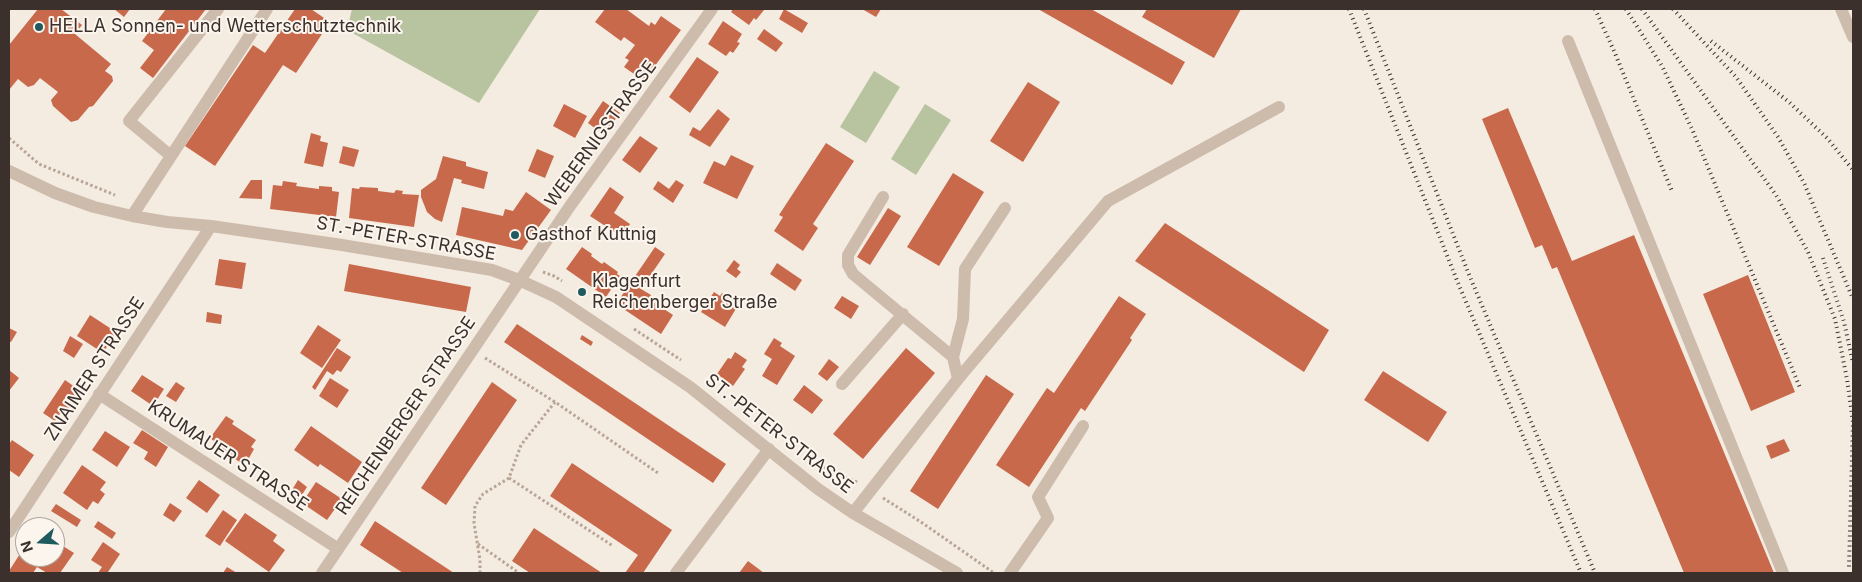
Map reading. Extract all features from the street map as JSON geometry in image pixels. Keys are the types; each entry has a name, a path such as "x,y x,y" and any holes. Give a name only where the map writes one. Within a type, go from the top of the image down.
{"street":[{"path":"171,156 129,121 218,9"},
{"path":"132,216 266,9"},
{"name":"WEBERNIGSTRASSE","path":"519,280 712,9"},
{"path":"1841,9 1853,37"},
{"path":"1568,41 1783,573"},
{"path":"853,513 958,379 1108,201 1279,107"},
{"name":"ST.-PETER-STRASSE","path":"9,171 56,193 94,207 132,216 342,244 492,270 519,280 556,297 682,381 818,488 853,513 956,573"},
{"path":"883,197 848,255 848,265 853,274 953,357"},
{"path":"958,379 953,357 963,319 965,269 1005,208"},
{"name":"ZNAIMER STRASSE","path":"9,532 211,226"},
{"name":"REICHENBERGER STRASSE","path":"322,573 337,548 519,280"},
{"path":"842,384 903,314"},
{"name":"KRUMAUER STRASSE","path":"99,394 337,548"},
{"path":"1010,573 1048,518 1038,497 1084,426"},
{"path":"676,573 769,449"}],"path":[{"path":"9,138 39,164 128,200 141,202"},
{"path":"528,268 554,276 562,281"},
{"path":"626,324 682,362"},
{"path":"472,350 555,402 658,473"},
{"path":"480,573 480,560 474,523 475,506 483,494 509,478 521,446 555,402"},
{"path":"802,458 852,479 871,490 994,573"},
{"path":"509,478 613,546"},
{"path":"478,544 519,573"}],"green space":[{"path":"352,9 540,9 479,103 347,30"},
{"path":"874,71 900,87 866,143 840,127"},
{"path":"925,104 951,120 916,175 891,159"}],"building":[{"path":"38,9 61,9 82,25 75,34 111,64 105,71 112,76 113,81 93,106 89,107 78,120 71,122 53,106 51,100 58,92 40,78 34,85 28,87 18,79 9,90 9,45"},
{"path":"114,9 130,9 124,17"},
{"path":"166,9 206,9 153,78 140,68 154,50 142,41"},
{"path":"295,9 311,9 330,22 296,73 283,65 215,166 185,146 253,45 265,53"},
{"path":"605,9 626,9 649,26 651,22 655,25 661,16 681,30 644,81 624,67 629,60 625,58 635,45 624,37 621,41 595,22"},
{"path":"733,9 764,10 749,25 731,12"},
{"path":"784,9 808,23 802,33 779,19"},
{"path":"862,9 881,9 876,17"},
{"path":"1038,9 1091,9 1185,62 1172,85"},
{"path":"1147,9 1241,9 1214,58 1142,17"},
{"path":"723,21 742,34 737,42 740,43 733,53 730,51 726,56 708,44"},
{"path":"764,29 783,43 776,52 757,39"},
{"path":"697,57 719,72 690,113 669,97"},
{"path":"1028,82 1060,102 1023,162 990,141"},
{"path":"603,101 620,113 604,135 588,123"},
{"path":"564,104 587,116 575,138 553,126"},
{"path":"1508,108 1572,261 1634,235 1774,573 1684,573 1557,267 1552,269 1542,245 1535,248 1482,119"},
{"path":"718,109 730,119 710,147 689,135 693,127 700,131"},
{"path":"311,133 321,136 320,141 328,143 323,167 304,163"},
{"path":"640,136 658,148 640,173 622,160"},
{"path":"826,143 854,161 813,224 818,228 803,251 774,231 783,217 779,215"},
{"path":"343,146 359,150 354,167 339,163"},
{"path":"537,149 554,156 545,178 528,171"},
{"path":"731,155 754,166 737,199 703,183 714,161 725,166"},
{"path":"443,156 466,162 466,166 488,172 484,189 461,183 462,180 454,178 442,222 427,212 421,197 421,190 436,179"},
{"path":"953,173 984,192 939,266 907,247"},
{"path":"251,180 262,180 262,199 239,198"},
{"path":"676,180 684,185 673,203 653,189 658,181 669,189"},
{"path":"283,181 297,183 296,186 319,189 319,186 332,187 332,191 339,192 336,217 270,209 273,185 282,186"},
{"path":"360,187 378,188 378,191 394,193 396,190 403,191 402,194 419,195 414,227 349,218 352,188 359,189"},
{"path":"610,187 624,197 614,213 630,224 622,237 590,216"},
{"path":"526,192 551,210 522,250 456,235 462,207 503,216 505,209 513,211"},
{"path":"888,208 901,216 870,265 857,257"},
{"path":"1165,223 1329,330 1304,372 1135,261"},
{"path":"582,247 602,264 604,262 618,272 617,274 620,276 606,297 566,269"},
{"path":"655,247 665,254 641,289 651,295 649,299 673,315 661,334 616,304"},
{"path":"219,259 246,263 242,289 215,285"},
{"path":"734,260 740,265 737,269 741,272 736,278 726,271"},
{"path":"777,263 802,280 795,291 770,274"},
{"path":"349,264 471,287 466,312 344,291"},
{"path":"1748,275 1795,392 1751,411 1703,294"},
{"path":"714,292 720,296 722,293 733,300 731,304 737,307 725,327 701,312"},
{"path":"842,296 859,306 851,319 834,308"},
{"path":"1119,296 1146,314 1130,338 1132,340 1085,411 1081,408 1029,487 996,465 1047,388 1054,393"},
{"path":"207,312 222,315 221,324 206,322"},
{"path":"90,315 116,332 103,353 77,336"},
{"path":"517,324 726,464 713,483 504,342"},
{"path":"318,325 341,340 322,368 300,353"},
{"path":"9,328 17,332 11,342 9,341"},
{"path":"582,335 593,342 591,346 580,339"},
{"path":"70,336 83,344 74,358 63,351"},
{"path":"774,338 782,343 780,346 795,356 777,385 762,376 772,359 764,354"},
{"path":"337,348 351,357 341,372 337,370 333,375 327,371 315,390 312,387"},
{"path":"906,348 935,373 863,459 833,434"},
{"path":"735,352 747,360 742,367 745,369 733,386 717,374 728,358 731,359"},
{"path":"829,359 839,367 827,381 818,374"},
{"path":"9,370 19,378 9,391"},
{"path":"1383,371 1447,412 1428,442 1364,400"},
{"path":"142,375 164,389 153,406 131,391"},
{"path":"986,375 1014,394 938,509 910,491"},
{"path":"330,378 349,390 337,408 319,396"},
{"path":"65,380 82,392 69,411 64,408 55,421 43,413"},
{"path":"176,382 185,388 176,402 166,396"},
{"path":"492,382 517,400 446,505 421,488"},
{"path":"804,385 823,400 812,414 793,400"},
{"path":"226,416 234,421 232,424 256,440 251,447 254,449 249,458 246,456 241,463 217,446 218,444 210,438"},
{"path":"311,426 362,462 348,483 320,464 318,467 294,450"},
{"path":"142,430 168,447 156,467 144,459 148,452 133,443"},
{"path":"105,431 130,447 117,467 92,450"},
{"path":"1784,439 1790,451 1771,459 1766,446"},
{"path":"12,440 34,455 19,477 9,470 9,444"},
{"path":"572,463 672,530 643,573 625,573 638,555 550,496"},
{"path":"82,465 106,482 100,490 105,494 98,504 93,501 87,510 63,493"},
{"path":"199,480 220,495 207,513 186,498"},
{"path":"298,480 307,487 298,501 289,495"},
{"path":"316,482 342,499 327,520 302,503"},
{"path":"170,503 182,511 174,522 163,515"},
{"path":"56,504 81,520 77,527 65,520 65,517 61,517 51,511"},
{"path":"223,510 237,520 220,546 205,536"},
{"path":"245,513 277,535 273,541 285,550 269,572 225,541"},
{"path":"98,521 116,533 112,539 94,527"},
{"path":"375,521 454,573 403,573 360,545"},
{"path":"534,528 602,573 530,573 512,561"},
{"path":"103,542 120,554 108,572 111,573 98,573 102,567 91,560"},
{"path":"65,547 74,553 65,566"},
{"path":"748,561 764,573 739,573"},
{"path":"15,562 15,567 37,567 33,573 9,573"},
{"path":"37,567 64,567 60,573 47,573"},
{"path":"227,567 237,573 223,573"}],"railway":[{"path":"1349,9 1458,283 1581,573"},
{"path":"1364,9 1470,277 1595,573"},
{"path":"1595,9 1672,191"},
{"path":"1626,9 1662,66 1692,129 1801,390"},
{"path":"1642,9 1776,195 1808,252 1835,319 1853,422 1849,567"},
{"path":"1673,9 1736,77 1778,137 1804,183 1853,299"},
{"path":"1711,41 1789,102 1827,138 1853,170"},
{"path":"1823,258 1844,322 1853,363"}],"place":[{"name":"HELLA Sonnen- und Wetterschutztechnik","path":"39,27"},
{"name":"Gasthof Kuttnig","path":"515,235"},
{"name":"Klagenfurt Reichenberger Straße","path":"582,292"}]}
